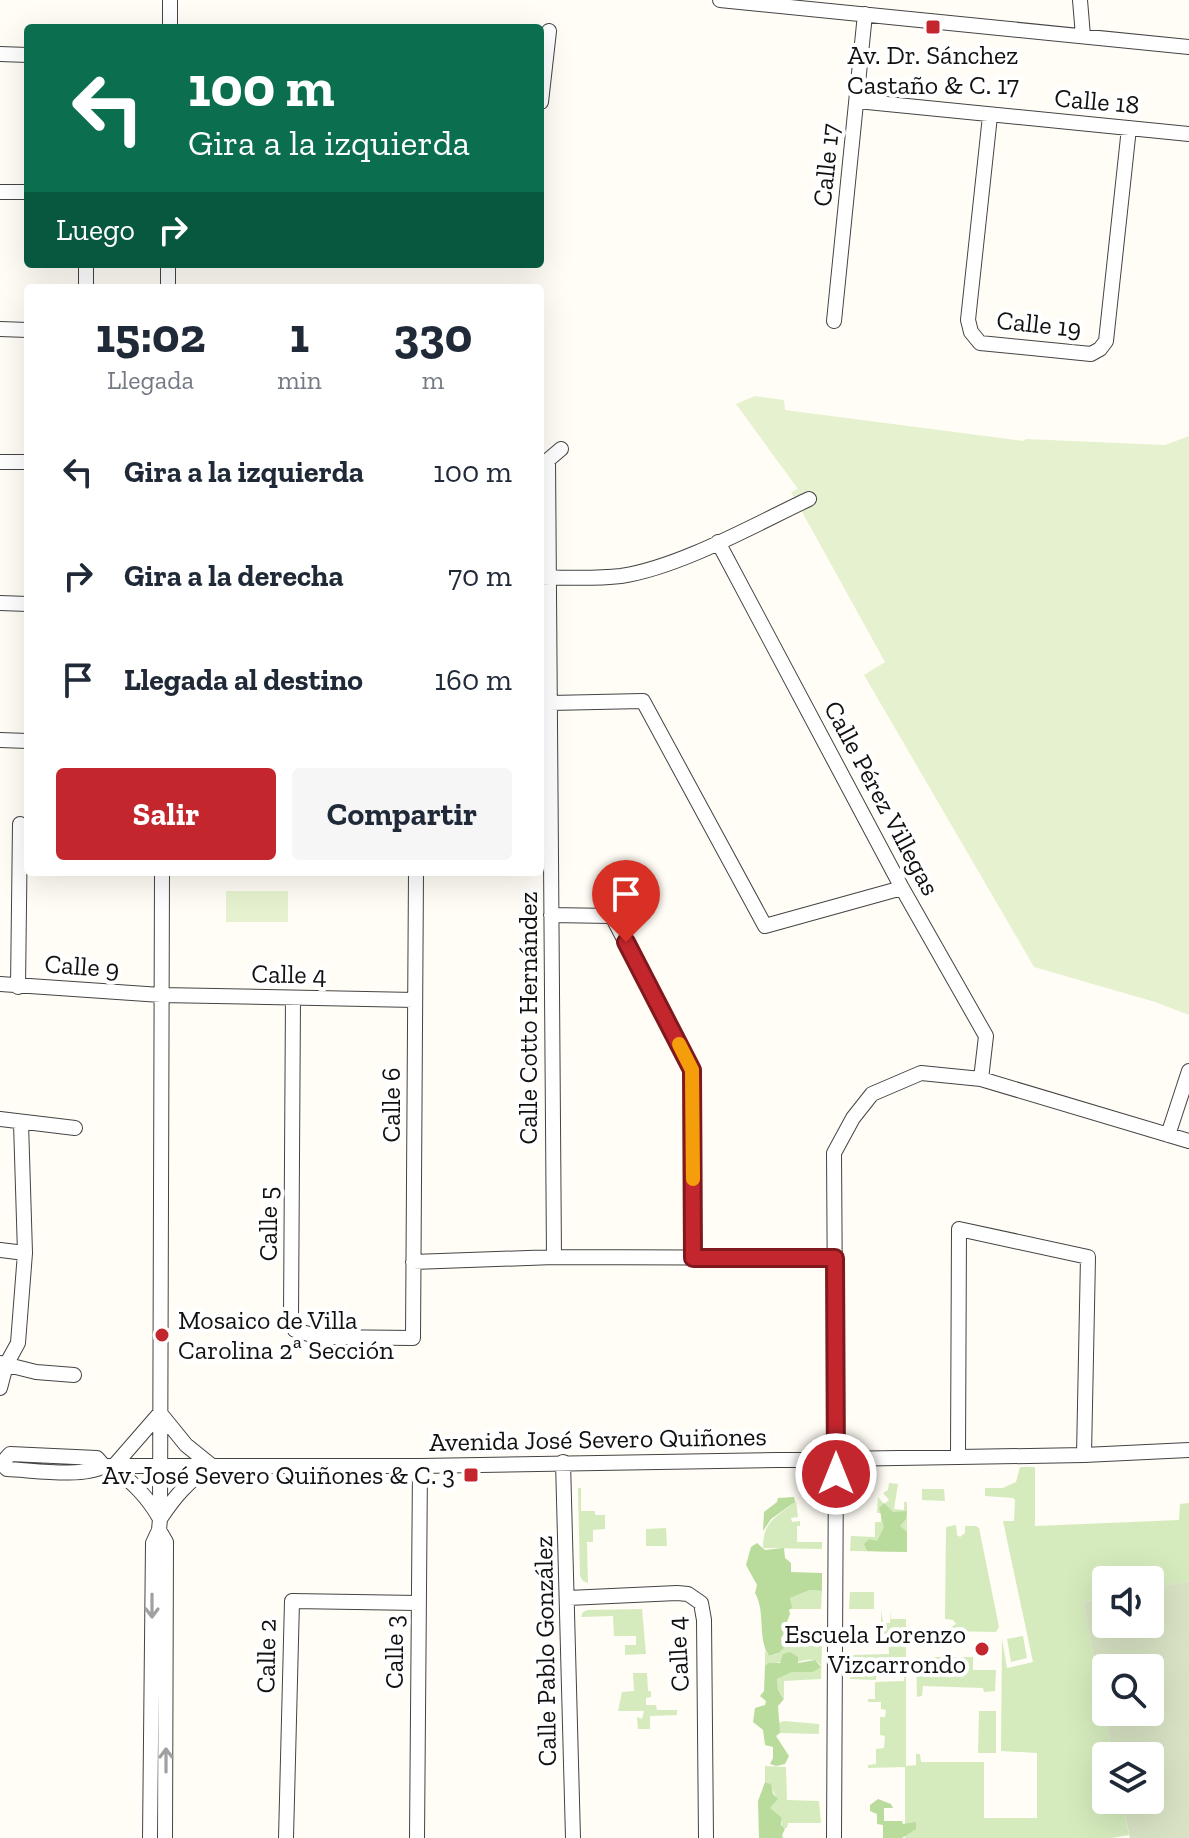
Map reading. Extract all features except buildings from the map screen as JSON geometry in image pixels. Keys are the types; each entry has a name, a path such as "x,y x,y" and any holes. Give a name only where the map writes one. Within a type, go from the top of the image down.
{"street":[{"path":"170,0 170,24"},
{"path":"720,0 1189,47"},
{"path":"1080,0 1083,36"},
{"name":"Calle 17","path":"834,321 865,14"},
{"path":"544,75 549,31"},
{"path":"0,54 24,55"},
{"name":"Calle 18","path":"857,101 1189,134"},
{"name":"Calle 19","path":"990,116 968,320 971,332 980,343 1091,354 1106,341 1129,128"},
{"path":"0,192 24,192"},
{"path":"0,329 24,330"},
{"name":"Calle Cotto Hernández","path":"554,1257 550,703 545,578 548,460 561,449"},
{"path":"0,462 24,462"},
{"path":"545,578 620,576 653,567 718,542 809,499"},
{"name":"Calle Pérez Villegas","path":"718,542 902,888 986,1036 981,1079"},
{"path":"0,603 24,604"},
{"path":"550,703 643,701 765,926 902,888"},
{"path":"0,740 24,741"},
{"path":"18,987 20,824"},
{"path":"159,1524 162,876"},
{"name":"Calle 6","path":"413,1338 416,876"},
{"path":"551,915 612,916 692,1070 693,1258"},
{"name":"Calle 9","path":"0,984 161,995"},
{"name":"Calle 4","path":"161,995 415,1000"},
{"name":"Calle 5","path":"293,998 291,1317 295,1330 319,1337 413,1338"},
{"path":"1168,1135 1189,1071"},
{"path":"834,1838 834,1153 853,1118 872,1094 921,1073 981,1079 1189,1141"},
{"path":"0,1119 75,1128"},
{"path":"0,1388 3,1364 18,1343 25,1253 21,1123"},
{"path":"958,1457 959,1229 1088,1257 1084,1455"},
{"path":"0,1250 25,1253"},
{"path":"413,1262 554,1257 835,1258"},
{"path":"3,1364 36,1372 74,1375"},
{"path":"150,1838 153,1543 159,1524 179,1491 212,1466 186,1445 160,1413"},
{"path":"160,1413 108,1467 131,1481 153,1507 166,1542 165,1838"},
{"name":"Avenida José Severo Quiñones","path":"1,1462 10,1454 74,1464 97,1458 108,1467 420,1466 1084,1455 1189,1450"},
{"name":"Calle Pablo González","path":"563,1462 573,1838"},
{"name":"Calle 3","path":"417,1838 420,1466"},
{"name":"Calle 4","path":"568,1598 677,1593 688,1594 701,1603 704,1609 706,1838"},
{"name":"Calle 2","path":"286,1838 292,1601 418,1603"}],"green space":[{"path":"755,396 784,400 785,410 1024,441 1165,445 1189,436 1189,1015 1034,967 864,675 885,662 791,492 798,489 736,404"},
{"path":"226,891 288,891 288,922 226,922"},
{"path":"1020,1467 1035,1467 1035,1526 1179,1520 1180,1504 1189,1503 1189,1581 1164,1586 1164,1566 1092,1566 1092,1600 1083,1602 1093,1654 1092,1726 1107,1726 1110,1742 1092,1742 1092,1814 1125,1814 1129,1835 1111,1838 905,1838 905,1767 868,1768 868,1765 876,1764 876,1749 884,1748 885,1736 880,1735 880,1717 885,1717 886,1710 881,1709 881,1702 868,1702 868,1699 875,1699 875,1682 904,1681 905,1666 877,1665 876,1680 850,1679 851,1655 889,1654 888,1636 881,1634 881,1610 883,1623 890,1623 891,1610 891,1619 906,1619 906,1766 916,1765 916,1754 920,1754 921,1762 984,1762 984,1818 1037,1818 1037,1753 1001,1751 1002,1639 1007,1668 1033,1662 1003,1521 1014,1521 1015,1500 985,1496 985,1488 1003,1488 1016,1482"},
{"path":"889,1483 898,1484 894,1509 904,1510 904,1502 907,1502 907,1552 850,1551 851,1536 875,1537 875,1522 881,1522 881,1513 877,1513 878,1497 884,1504 889,1500 883,1493 888,1490"},
{"path":"578,1488 581,1488 581,1511 605,1515 605,1529 593,1530 593,1542 587,1542 588,1583 580,1576"},
{"path":"922,1489 944,1489 945,1501 922,1500"},
{"path":"794,1497 795,1502 771,1519 763,1531 764,1512 778,1498"},
{"path":"796,1501 798,1517 791,1518 792,1522 800,1521 797,1542 822,1542 822,1549 763,1548 768,1525"},
{"path":"884,1503 893,1512 907,1511 906,1519 900,1526 907,1532 907,1552 867,1551 864,1544 869,1539 877,1541 884,1527 879,1508"},
{"path":"956,1525 960,1537 965,1533 965,1526 979,1528 999,1627 996,1632 945,1631 956,1624 953,1620 945,1619 946,1527"},
{"path":"666,1528 667,1546 646,1546 646,1529"},
{"path":"757,1543 765,1550 784,1548 785,1558 791,1563 791,1572 822,1573 822,1591 810,1590 790,1598 792,1608 789,1610 788,1629 781,1638 784,1648 769,1656 763,1641 760,1608 755,1593 757,1585 746,1565 751,1547"},
{"path":"1189,1581 1189,1838 1130,1838 1125,1814 1164,1814 1164,1742 1110,1742 1107,1726 1164,1726 1164,1654 1093,1654 1083,1602 1092,1600 1092,1638 1164,1638 1164,1586"},
{"path":"810,1590 822,1591 821,1609 791,1609 790,1598"},
{"path":"850,1592 874,1592 874,1609 849,1609"},
{"path":"642,1609 646,1654 625,1655 625,1645 636,1645 636,1636 614,1636 613,1616 581,1617 588,1610"},
{"path":"1023,1636 1027,1658 1011,1662 1007,1639"},
{"path":"784,1645 822,1646 821,1679 784,1681 784,1698 778,1690 777,1679 792,1672 813,1672 821,1666 813,1660 797,1662 798,1657 765,1666 765,1650 769,1656 774,1655 781,1652"},
{"path":"790,1652 798,1657 798,1663 815,1660 821,1667 813,1672 792,1672 777,1679 778,1690 784,1699 778,1706 780,1733 776,1736 789,1756 785,1764 776,1766 770,1764 773,1747 765,1745 763,1730 753,1722 755,1708 765,1705 766,1701 760,1696 764,1691 765,1666 780,1663 783,1654"},
{"path":"916,1657 920,1657 921,1662 928,1662 928,1657 973,1657 973,1670 996,1670 995,1691 923,1686 922,1696 917,1697"},
{"path":"633,1673 647,1673 651,1697 646,1698 646,1705 656,1705 657,1710 677,1710 677,1715 650,1716 650,1729 638,1729 637,1717 642,1719 644,1711 618,1711 622,1692 634,1691"},
{"path":"979,1711 996,1711 996,1753 978,1753"},
{"path":"778,1723 819,1724 819,1734 780,1733"},
{"path":"765,1766 786,1767 787,1800 819,1801 821,1823 788,1823 787,1828 782,1828 782,1818 770,1810 777,1799 769,1783 765,1782"},
{"path":"765,1782 771,1784 773,1794 778,1799 770,1808 782,1818 781,1825 785,1829 783,1838 759,1838 758,1801"},
{"path":"878,1799 891,1804 893,1808 884,1808 884,1821 902,1821 903,1824 916,1822 916,1829 902,1838 883,1838 883,1825 877,1824 877,1814 870,1811 870,1805"}],"slow traffic":[{"path":"679,1044 692,1070 693,1179"}],"place":[{"name":"Av. Dr. Sánchez Castaño & C. 17","path":"933,27"},
{"name":"Mosaico de Villa Carolina 2ª Sección","path":"162,1335"},
{"name":"Av. José Severo Quiñones & C. 3","path":"471,1475"},
{"name":"Escuela Lorenzo Vizcarrondo","path":"982,1649"}],"route":[{"path":"626,942 692,1070 693,1258 835,1258 836,1474"}]}
